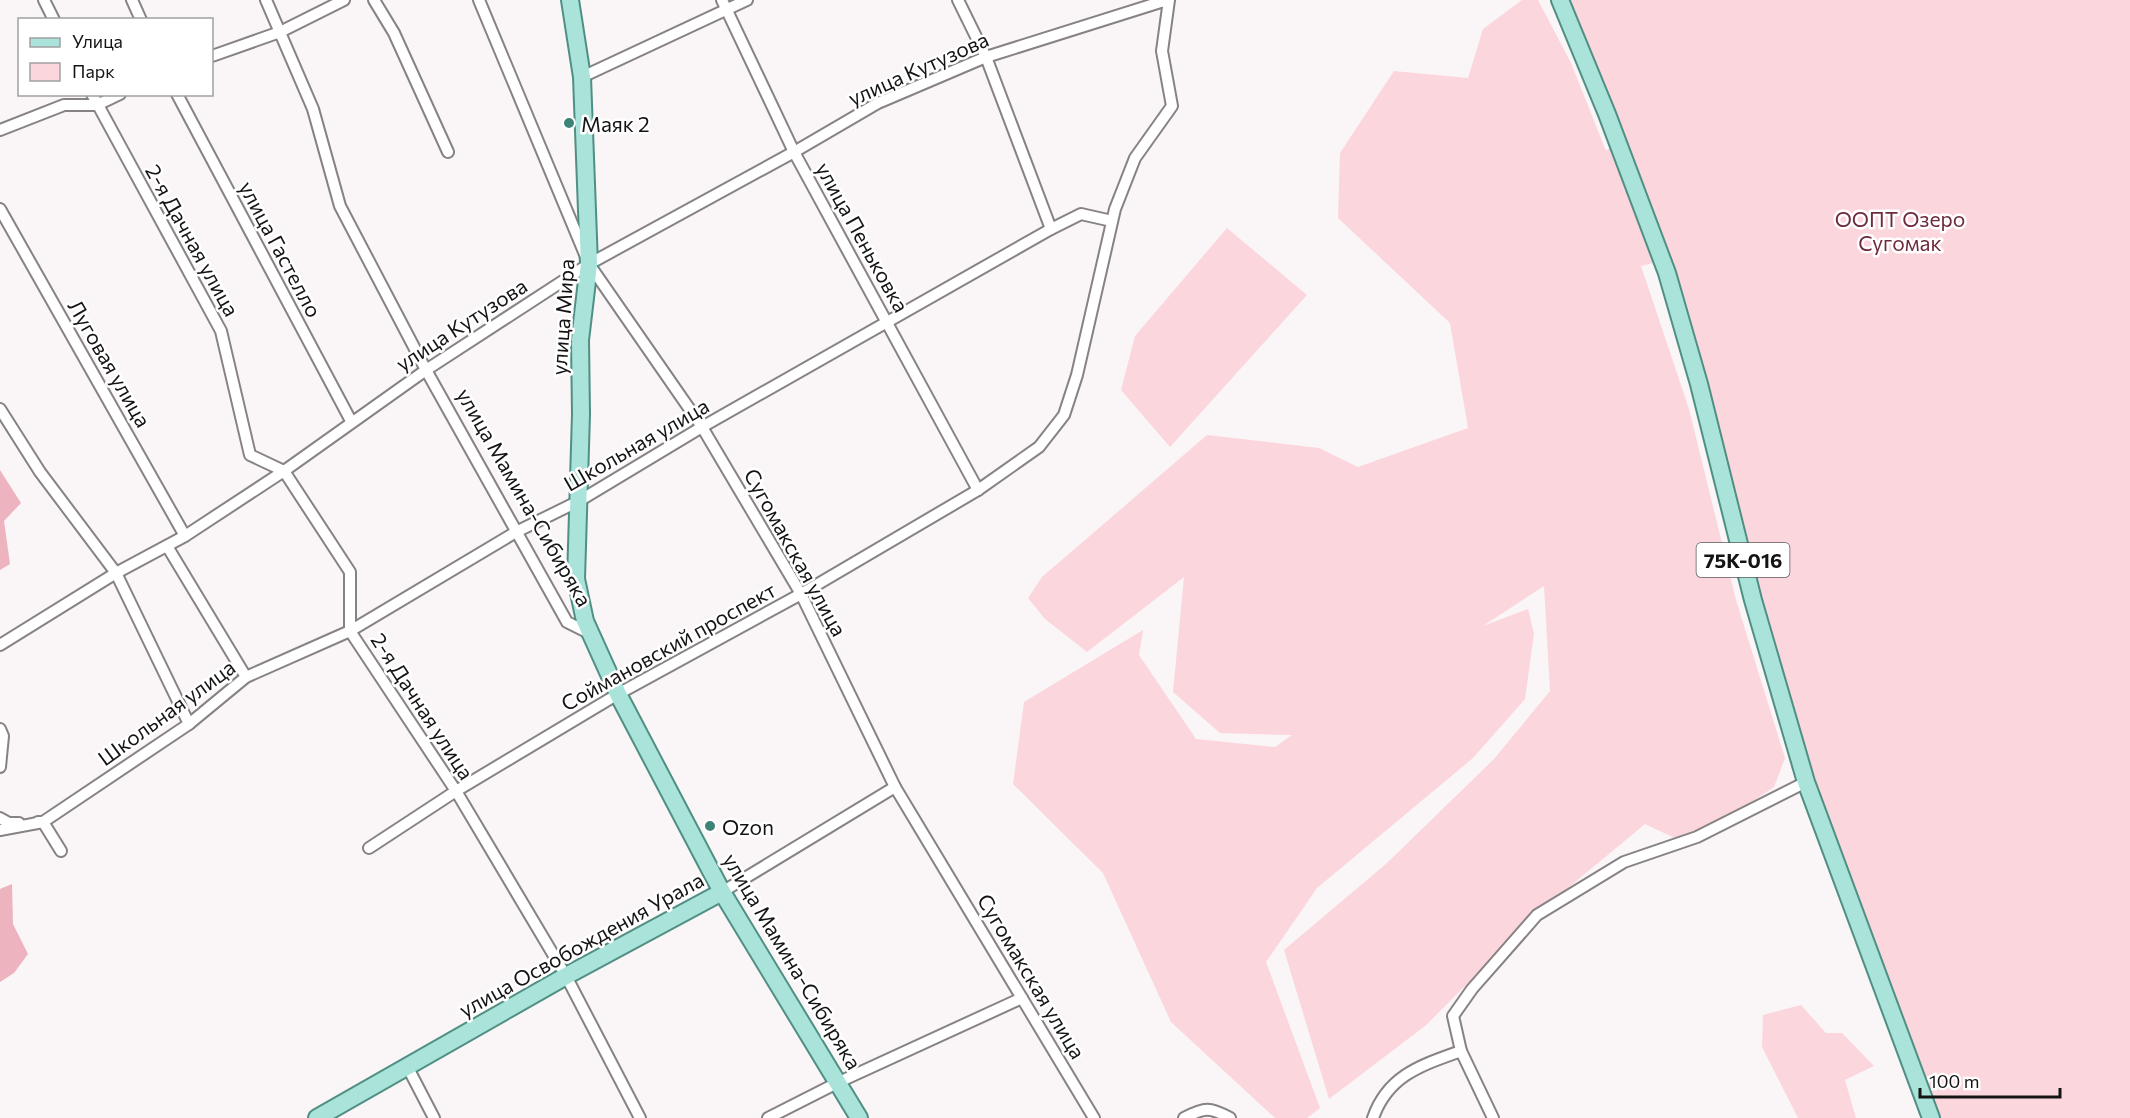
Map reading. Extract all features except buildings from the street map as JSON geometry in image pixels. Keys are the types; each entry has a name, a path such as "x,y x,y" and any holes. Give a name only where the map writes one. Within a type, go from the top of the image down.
{"main road":[{"name":"улица Мира","path":"570,0 582,76 589,264 580,340 576,579 579,601 591,635"},
{"name":"75К-016","path":"1560,0 1607,114 1667,273 1699,384 1753,600 1806,782 1931,1118"},
{"name":"улица Мамина-Сибиряка","path":"591,635 618,694 722,892 859,1118"},
{"name":"улица Освобождения Урала","path":"317,1118 566,976 722,892"}],"street":[{"path":"44,0 53,18"},
{"path":"132,0 140,18"},
{"name":"улица Мамина-Сибиряка","path":"266,0 313,109 340,206 426,370 567,622 591,635"},
{"path":"213,56 280,32 344,0"},
{"path":"374,0 394,33 448,152"},
{"name":"Сугомакская улица","path":"479,0 589,264 702,427 801,594 895,787 1094,1118"},
{"path":"582,76 724,5 747,0"},
{"path":"958,0 986,57 1051,229"},
{"name":"улица Кутузова","path":"0,645 116,573 185,536 284,471 351,421 426,370 589,264 794,152 878,103 986,57 1168,0"},
{"name":"Соймановский проспект","path":"369,848 456,791 618,694 801,594 978,489 1039,447 1064,415 1077,375 1112,221 1135,158 1172,106 1162,51 1168,0"},
{"name":"улица Пеньковка","path":"724,5 794,152 978,489"},
{"name":"2-я Дачная улица","path":"93,96 221,331 250,455 284,471 350,572 350,631 456,791 566,976 640,1118"},
{"path":"0,130 64,105 97,105 116,96"},
{"name":"улица Гастелло","path":"178,96 351,421"},
{"name":"Луговая улица","path":"0,209 185,536"},
{"name":"Школьная улица","path":"0,830 43,822 189,724 246,677 350,631 516,532 579,501 702,427 1051,229 1081,214 1112,221"},
{"path":"0,409 40,472 116,573 189,724"},
{"path":"167,546 246,677"},
{"path":"0,729 3,735 0,767"},
{"path":"1493,1118 1461,1051 1453,1017 1472,989 1537,915 1624,862 1697,837 1806,782"},
{"name":"улица Освобождения Урала","path":"722,892 895,787"},
{"path":"0,818 9,823 43,822 61,851"},
{"path":"768,1118 839,1082 1022,998"},
{"path":"1373,1118 1380,1098 1411,1069 1461,1051"},
{"path":"407,1066 434,1118"},
{"path":"1184,1118 1198,1111 1213,1108 1230,1118"}],"green space":[{"name":"ООПТ Озеро Сугомак","path":"1522,0 1538,0 1571,63 1606,151 1623,136 1567,0 2130,0 2130,1118 1939,1118 1812,779 1759,595 1706,375 1669,259 1641,266 1689,409 1736,600 1785,758 1774,787 1744,807 1681,841 1645,824 1539,912 1425,1026 1329,1099 1284,950 1387,863 1494,759 1550,691 1544,586 1483,626 1528,609 1534,634 1525,699 1473,758 1317,888 1266,962 1320,1108 1307,1118 1275,1118 1171,1022 1103,873 1013,784 1024,702 1143,630 1139,655 1196,739 1275,747 1292,735 1220,733 1173,692 1184,577 1087,652 1045,619 1028,598 1042,577 1207,435 1319,448 1358,467 1468,428 1450,323 1338,218 1340,153 1394,71 1468,78 1483,29"},
{"path":"1227,228 1307,295 1170,447 1121,390 1135,336"},
{"path":"1801,1005 1826,1033 1842,1033 1874,1066 1845,1080 1856,1118 1798,1118 1762,1047 1763,1015"}],"shaded area":[{"path":"0,470 21,503 4,521 10,564 0,570"},
{"path":"12,884 13,924 28,954 14,973 0,982 0,889"}],"place":[{"name":"Маяк 2","path":"569,123"},
{"name":"Ozon","path":"710,826"}]}
